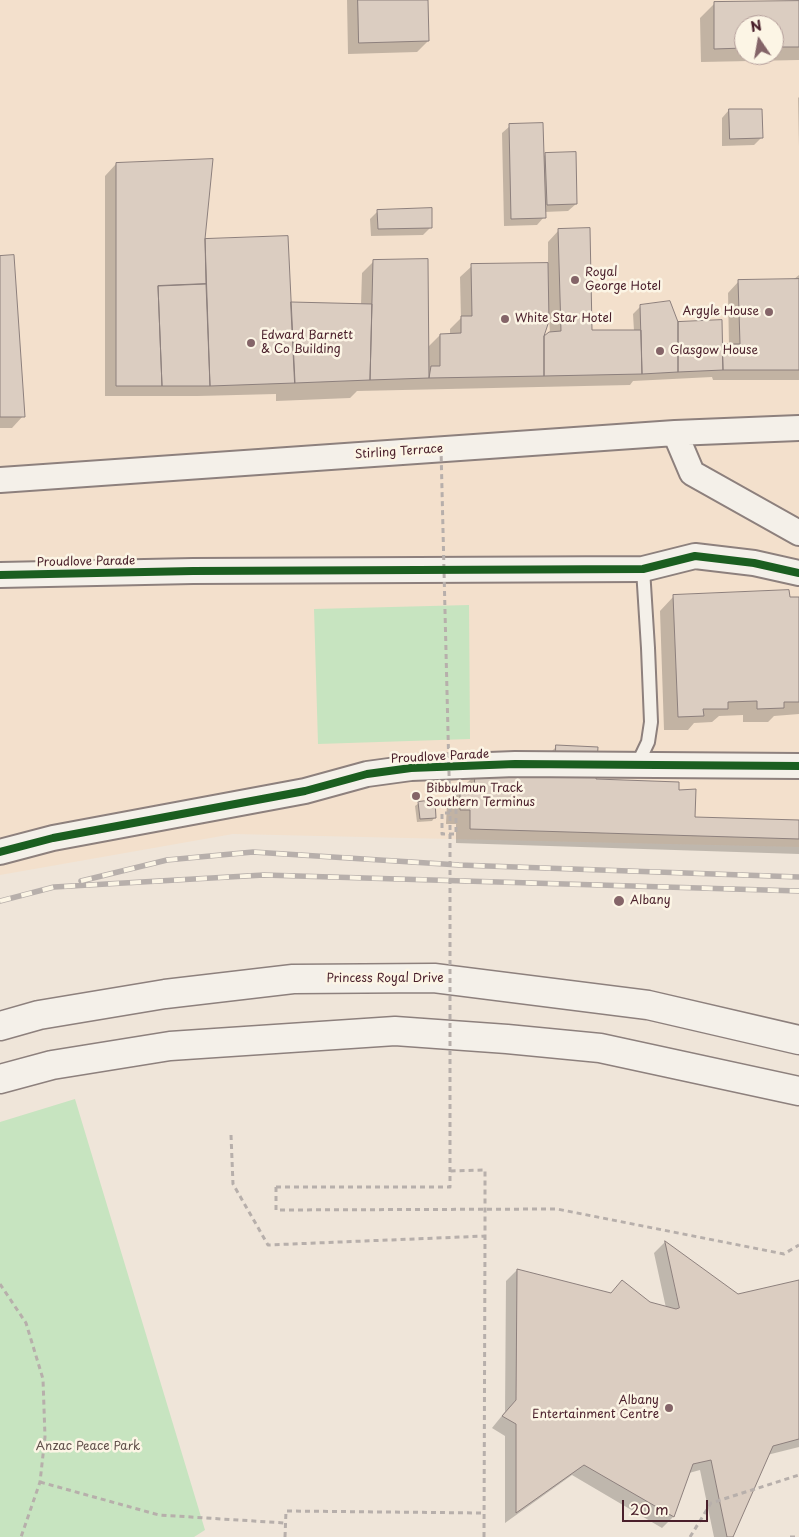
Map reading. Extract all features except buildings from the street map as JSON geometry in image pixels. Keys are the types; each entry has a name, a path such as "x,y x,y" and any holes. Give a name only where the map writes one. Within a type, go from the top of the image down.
{"main road":[{"name":"Princess Royal Drive","path":"0,1026 39,1015 165,994 293,979 434,978 648,1005 799,1040"},
{"path":"0,1079 52,1064 170,1046 395,1031 507,1038 600,1048 799,1091"}],"street":[{"name":"Stirling Terrace","path":"0,480 675,433 799,428"},
{"path":"675,433 692,473 799,533"},
{"name":"Proudlove Parade","path":"0,576 202,571 643,569 694,556 754,563 799,573"},
{"name":"Proudlove Parade","path":"0,852 53,838 304,791 367,774 400,769 515,764 799,766"}],"lane":[{"path":"638,765 648,742 651,722 643,569"}],"path":[{"path":"441,449 450,813 450,1187 276,1188 276,1210 557,1209 784,1254 799,1245"},
{"path":"450,813 442,813 442,834 456,834 456,818"},
{"path":"231,1135 233,1184 268,1245 485,1236"},
{"path":"450,1171 485,1170 484,1537"},
{"path":"0,1284 26,1324 43,1379 45,1437 40,1482 20,1537"},
{"path":"690,1537 711,1503 799,1475"},
{"path":"40,1482 159,1515 285,1523"},
{"path":"285,1537 286,1511 484,1513"},
{"path":"790,1537 799,1537"}],"shaded area":[{"path":"0,0 799,0 799,847 233,834 0,875"}],"green space":[{"path":"469,605 470,739 318,744 314,609"},
{"name":"Anzac Peace Park","path":"75,1099 205,1530 194,1537 0,1537 0,1122"}],"railway":[{"path":"81,881 167,860 253,852 459,865 799,877"},
{"path":"0,901 54,887 264,875 799,891"}],"cycle path":[{"path":"0,575 193,571 643,569 695,556 754,563 799,573"},
{"path":"0,852 53,838 305,791 367,774 411,768 515,764 799,766"}],"place":[{"name":"Royal George Hotel","path":"575,280"},
{"name":"Argyle House","path":"769,312"},
{"name":"White Star Hotel","path":"505,319"},
{"name":"Edward Barnett & Co Building","path":"251,343"},
{"name":"Glasgow House","path":"660,351"},
{"name":"Bibbulmun Track Southern Terminus","path":"416,796"},
{"name":"Albany","path":"619,901"},
{"name":"Albany Entertainment Centre","path":"669,1408"}]}
